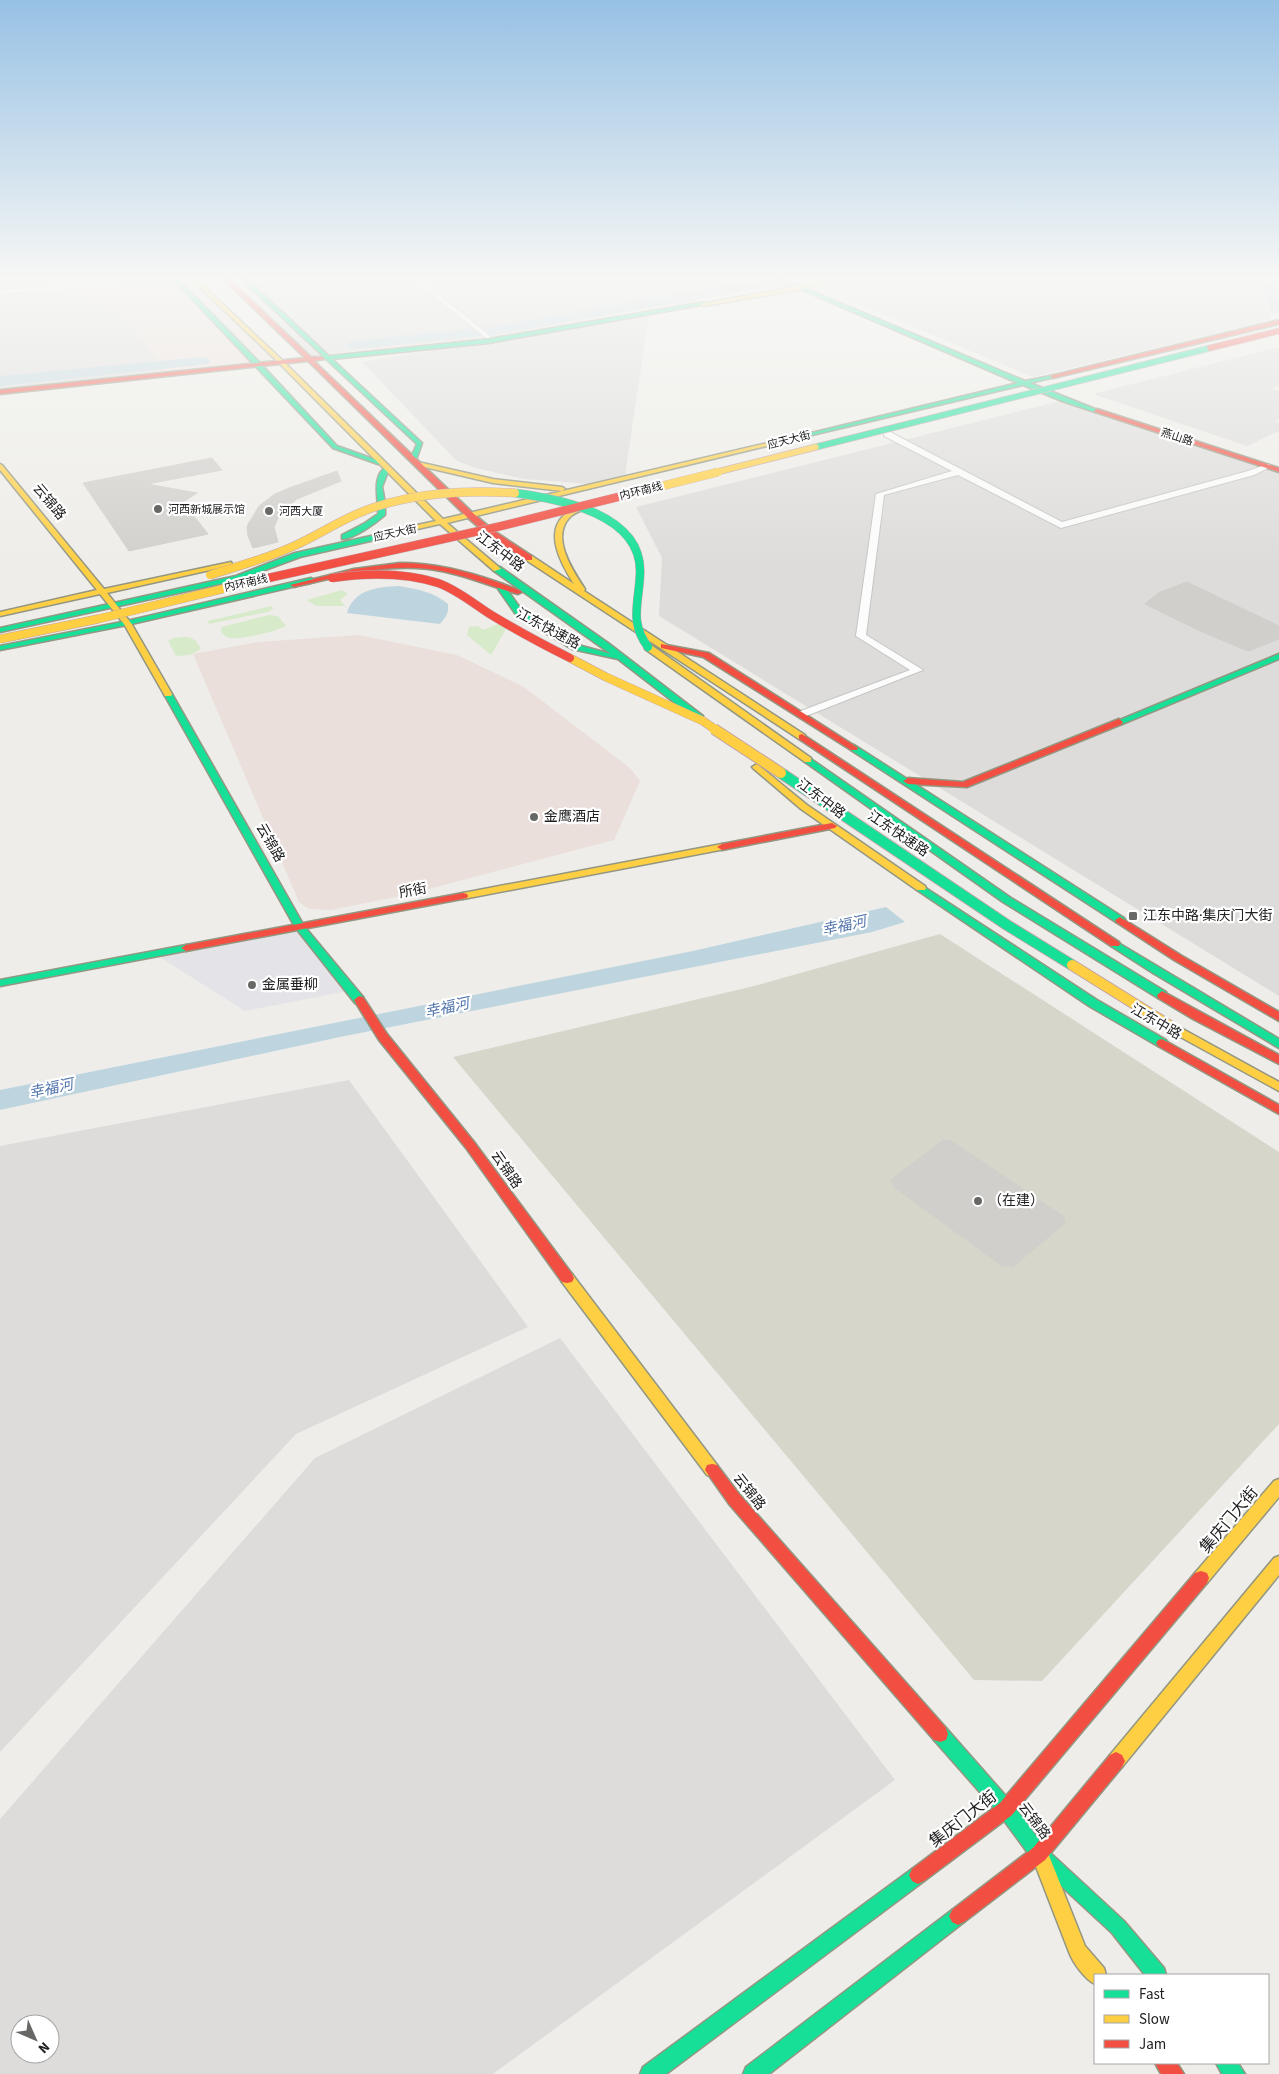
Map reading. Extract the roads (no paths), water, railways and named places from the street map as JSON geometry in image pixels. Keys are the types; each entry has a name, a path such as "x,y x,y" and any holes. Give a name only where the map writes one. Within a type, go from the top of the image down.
{"main road":[{"path":"0,390 164,373"},
{"name":"江东中路","path":"266,373 335,447 383,466"},
{"name":"江东中路","path":"292,373 383,466 456,537 686,706 804,807 1094,1003 1279,1110"},
{"name":"江东中路","path":"322,373 471,516 487,529 1157,971 1279,1044"},
{"path":"344,373 420,444 416,462 518,485 582,490"},
{"name":"燕山路","path":"1009,373 1055,392 1276,467"},
{"name":"应天大街","path":"0,614 230,564 298,555 441,523 1070,373"},
{"name":"内环南线","path":"0,625 501,517 1082,373"},
{"name":"内环南线","path":"0,637 98,619 203,593 516,522 1118,373"},
{"name":"应天大街","path":"0,648 294,585 487,529 505,522 593,504 887,434 1128,373"},
{"name":"云锦路","path":"0,466 127,622 300,927 353,990 383,1036 470,1145 524,1222 734,1500 1006,1809 1039,1854 1118,1927 1156,1974"},
{"path":"298,555 348,536 368,525 381,514 382,503 379,487 383,466"},
{"name":"江东快速路","path":"129,597 241,566 284,551 350,517 401,500 436,494 465,492 526,494 553,499 600,516 625,532 632,540 639,557 639,596 634,615 639,635 648,647 1006,900 1198,1016 1279,1060"},
{"path":"584,593 570,571 558,540 560,527 567,516 593,504"},
{"name":"应天大街","path":"0,630 456,537"},
{"name":"应天大街","path":"0,637 238,578 298,555"},
{"path":"294,585 362,569 400,566 432,567 500,586 541,600"},
{"name":"江东快速路","path":"98,619 288,584 361,575 395,574 432,581 454,592 494,617 606,677 703,721 1007,925 1170,1026 1279,1087"},
{"path":"500,586 520,614 575,647 624,659"},
{"name":"江东中路","path":"664,646 706,656 802,714 1178,958 1279,1017"},
{"path":"906,781 964,785 1279,656"},
{"path":"950,810 964,785"},
{"name":"所街","path":"0,983 832,826"},
{"name":"集庆门大街","path":"650,2074 1006,1809 1279,1486"},
{"path":"753,2074 1039,1854 1279,1563"},
{"name":"云锦路","path":"1039,1854 1078,1952 1095,1974"},
{"path":"1227,2064 1235,2074"}],"street":[{"path":"887,434 1062,525 1276,467"},
{"path":"802,714 918,670 860,636 880,494 958,472"}],"water":[{"path":"399,586 419,590 443,600 448,604 447,615 440,624 347,613 350,605 361,594 383,587"},
{"name":"幸福河","path":"886,907 905,922 872,932 340,1037 0,1110 0,1090 693,951"}],"waterway":[{"path":"0,381 83,373"}],"place":[{"name":"河西新城展示馆","path":"158,509"},
{"name":"河西大厦","path":"269,511"},
{"name":"金鹰酒店","path":"534,817"},
{"name":"江东中路·集庆门大街","path":"1133,916"},
{"name":"金属垂柳","path":"252,985"},
{"name":"（在建）","path":"978,1201"}]}
